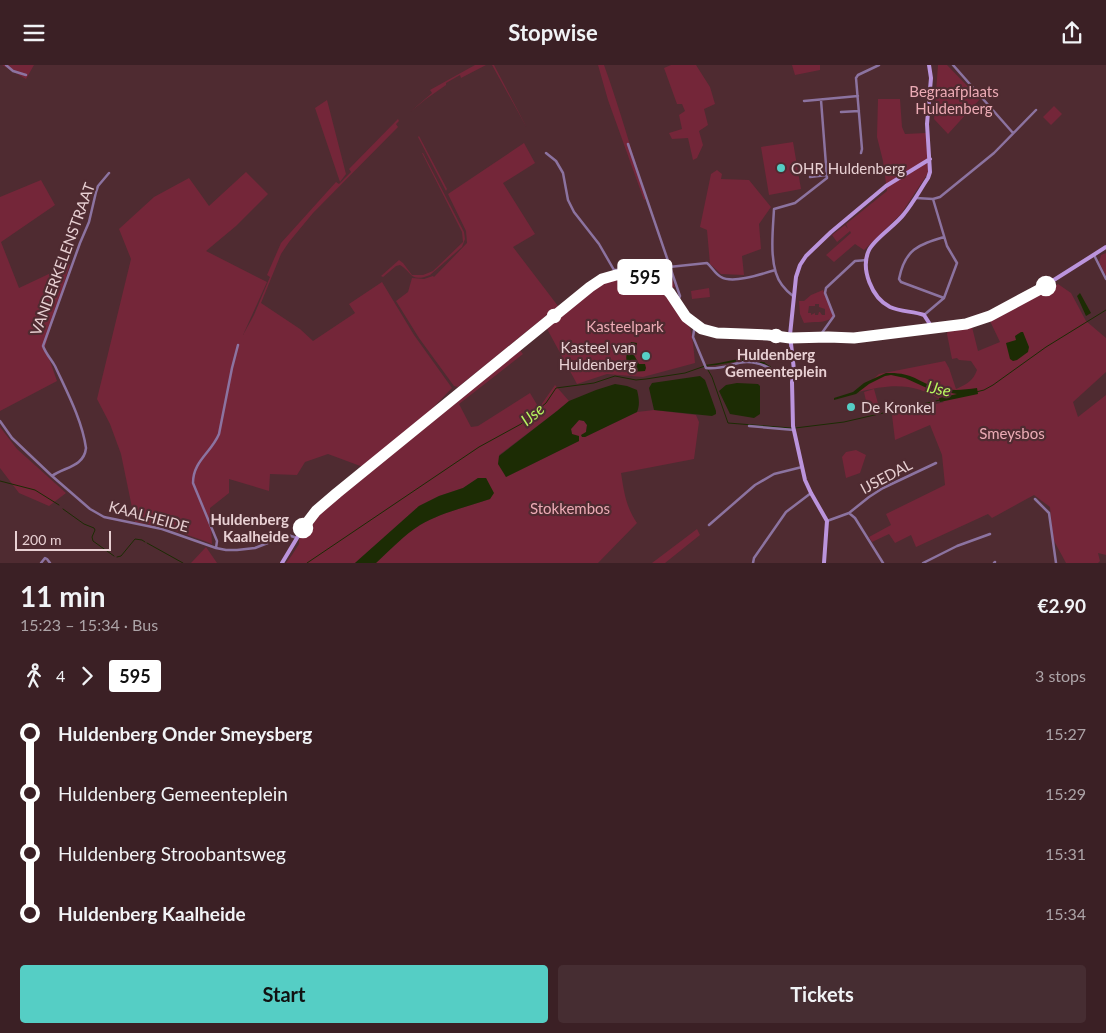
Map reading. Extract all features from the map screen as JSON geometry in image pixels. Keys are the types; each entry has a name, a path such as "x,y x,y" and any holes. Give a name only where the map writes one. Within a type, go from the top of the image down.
{"main road":[{"path":"929,65 931,78 927,125 930,172 903,215 871,247 867,260 870,284 884,304 897,310 924,315 929,320 931,329"},
{"path":"824,563 827,521 811,493 802,467 793,429 794,370 790,338 797,271 810,251 886,186 930,159"},
{"path":"282,563 310,519 337,493 602,279 616,275 638,274 653,280 662,285 686,317 707,331 790,338 860,337 966,324 990,316 1032,295 1106,247"}],"street":[{"path":"6,65 14,71 26,75"},
{"path":"861,153 857,76 879,65"},
{"path":"953,65 1013,133"},
{"path":"804,101 858,96"},
{"path":"821,100 827,176"},
{"path":"915,198 933,199 940,197 994,153 1036,110"},
{"path":"841,112 859,111"},
{"path":"628,144 680,296 677,303"},
{"path":"546,153 556,161 564,173 568,200 574,212 600,244 614,270 707,263 718,276 728,279 752,277 776,270"},
{"name":"VANDERKELENSTRAAT","path":"52,476 81,461 86,449 72,404 54,363 46,355 43,346 89,222 98,186 109,173"},
{"path":"810,177 827,176"},
{"path":"793,296 782,286 776,270 772,236 774,209 795,203 805,197 812,188 827,176"},
{"path":"924,315 944,298 957,263 944,237 933,199"},
{"path":"944,237 916,247 904,263 899,279 901,282 944,298"},
{"path":"1094,255 1106,279"},
{"path":"819,337 834,316 825,293 826,288 855,261 867,260"},
{"path":"638,269 638,274"},
{"path":"695,324 693,337 707,369 741,361 751,361 779,373 783,377 793,375"},
{"path":"216,548 217,541 193,483 193,477 197,466 218,434 238,345"},
{"name":"KAALHEIDE","path":"0,421 12,438 52,476 90,509 104,517 162,529 216,548 247,550 268,544 288,535 297,538"},
{"path":"749,427 793,429"},
{"name":"IJSEDAL","path":"849,513 868,497 883,488 936,463"},
{"path":"709,525 755,485 774,474 802,467"},
{"path":"753,563 754,558 781,517 792,506 811,493"},
{"path":"1035,499 1049,513 1056,563"},
{"path":"827,521 849,513 852,514 883,563"},
{"path":"923,563 957,546 990,534"},
{"path":"41,563 45,558 50,563"}],"green space":[{"path":"2,65 34,65 26,79"},
{"path":"475,65 486,65 461,78 460,75 446,83 446,85 410,112 432,93 430,90"},
{"path":"492,65 494,65 527,128"},
{"path":"598,65 604,65 610,82 647,198 644,200 608,100"},
{"path":"671,65 696,65 710,87 715,104 704,109 708,125 699,131 703,145 697,158 693,160 688,138 672,139 669,133 682,129 679,115 685,111 682,104 677,104 664,68"},
{"path":"792,65 820,65 820,70 795,75"},
{"name":"Begraafplaats Huldenberg","path":"938,65 947,65 980,99 948,134 934,119"},
{"path":"878,99 900,99 902,127 905,134 926,133 928,173 901,214 864,250 855,244 834,262 826,255 851,233 850,231 837,242 832,235 845,225 848,229 846,224 887,191 883,161 877,137"},
{"path":"327,100 346,174 340,182 315,108"},
{"path":"1054,106 1062,114 1051,125 1043,117"},
{"path":"398,119 399,121 396,124 398,127 313,213 289,242 281,254 261,303 300,329 313,341 355,313 349,304 382,282 414,335 452,388 423,418 363,467 328,454 305,462 297,475 270,474 269,491 229,479 229,493 210,508 212,544 174,531 135,522 121,454 110,424 97,399 131,259 119,229 154,197 189,178 209,206 246,172 268,194 236,226 206,251 267,282 243,335 254,315 270,277 267,275 281,243 336,182 339,184 351,172 349,169"},
{"path":"418,137 447,189 446,191"},
{"name":"OHR Huldenberg","path":"793,142 801,189 769,195 761,147"},
{"path":"524,143 535,163 503,183 535,234 513,247 558,306 458,387 454,386 419,338 396,301 408,292 412,278 424,279 434,277 467,243 466,231 448,194"},
{"path":"422,153 464,232 465,239 462,247 430,275 419,278 412,276 400,265 383,277 381,276 399,260 412,275 423,275 433,271 463,242 462,232"},
{"path":"717,170 722,174 721,179 749,180 771,207 759,224 761,249 742,256 744,275 721,274 710,264 707,230 700,227 711,174"},
{"path":"41,180 55,205 1,242 19,288 70,264 45,347 57,381 0,411 0,197"},
{"path":"1106,253 1106,276 1099,262 1101,255"},
{"path":"668,268 675,287 668,289 659,280 647,273 647,271"},
{"name":"Kasteelpark","path":"622,277 646,282 653,286 677,309 690,328 695,363 643,377 607,374 577,384 546,327 590,290 600,284"},
{"name":"Smeysbos","path":"1058,284 1071,293 1086,321 1106,338 1106,372 1073,402 1078,417 1106,395 1106,555 1098,553 1100,561 1098,563 1066,563 1053,539 1050,507 1034,495 992,518 988,514 916,547 911,535 895,543 889,534 872,542 869,537 891,525 886,514 945,485 942,455 930,425 895,440 892,415 944,402 913,388 892,386 858,392 879,374 945,361 956,389 969,382 977,370 971,361 959,360 957,358 952,359 947,334 948,330 972,327 978,351 1000,342 990,321"},
{"path":"709,288 710,297 692,299 691,291"},
{"path":"823,290 833,312 833,317 823,321 804,323 800,314 799,301 804,301 811,295","holes":["819,304 819,307 825,309 825,315 822,315 820,312 818,315 808,313 809,306"]},
{"name":"Stokkembos","path":"519,349 523,354 459,404 471,427 478,426 530,393 539,408 555,385 569,401 499,455 506,477 579,441 572,434 571,429 579,420 584,421 587,425 585,437 637,412 654,410 696,415 699,422 694,459 621,473 624,493 637,523 598,563 376,563 403,538 428,520 490,499 493,493 486,478 478,478 463,488 439,496 419,506 355,563 286,563 313,519 331,501"},
{"path":"874,389 879,407 868,410 864,392"},
{"path":"0,427 17,449 66,493 49,506 19,493 0,468"},
{"path":"856,450 866,455 860,473 846,478 842,457 846,452"},
{"path":"697,529 700,535 665,563 652,563"},
{"path":"206,547 217,563 191,563"}],"shaded area":[{"path":"1080,293 1091,313 1086,316 1077,296"},
{"path":"1023,332 1029,347 1028,352 1013,361 1010,359 1006,343 1016,340 1015,336"},
{"path":"631,342 637,343 634,355 639,364 645,364 645,371 632,372 629,369 627,354"},
{"path":"748,357 765,362 764,364 742,361 705,365 719,363"},
{"path":"886,373 909,375 943,389 977,388 978,394 940,402 939,398 957,394 929,389 905,378 891,375 869,384 856,394 834,400 834,398 853,392 864,383"},
{"path":"700,376 705,380 716,414 712,416 654,410 649,388 652,383"},
{"path":"737,383 758,384 760,386 760,414 754,418 730,414 719,391 726,385"},
{"path":"615,384 637,390 639,407 637,412 585,437 581,435 586,432 587,425 584,421 579,420 571,429 572,434 579,436 579,441 506,477 498,464 499,456 569,401"},
{"path":"478,478 486,478 494,493 490,499 428,520 403,538 376,563 355,563 419,506 439,496 463,488"}],"waterway":[{"name":"IJse","path":"976,392 993,385 1046,347 1106,310"},
{"name":"IJse","path":"764,363 774,369"},
{"name":"IJse","path":"307,563 479,447 521,424 546,403 556,388 594,383 615,376 636,380 646,379 685,373 705,366"},
{"path":"708,370 728,423 791,428"},
{"path":"795,428 844,422 940,400"},
{"path":"0,481 35,490 59,505"},
{"path":"63,509 84,524 94,528 93,541 114,556"},
{"path":"117,557 121,556 135,539 145,542"},
{"path":"147,543 183,563"}],"bus line":[{"name":"595","path":"303,528 316,511 370,465 590,287 608,277 638,274 653,280 670,293 686,317 707,331 768,335 784,338 854,338 957,326 979,321 1046,286"}],"place":[{"name":"OHR Huldenberg","path":"781,168"},
{"name":"Huldenberg Gemeenteplein","path":"776,336"},
{"name":"Kasteel van Huldenberg","path":"646,356"},
{"name":"De Kronkel","path":"851,407"},
{"name":"Huldenberg Kaalheide","path":"303,528"}]}
